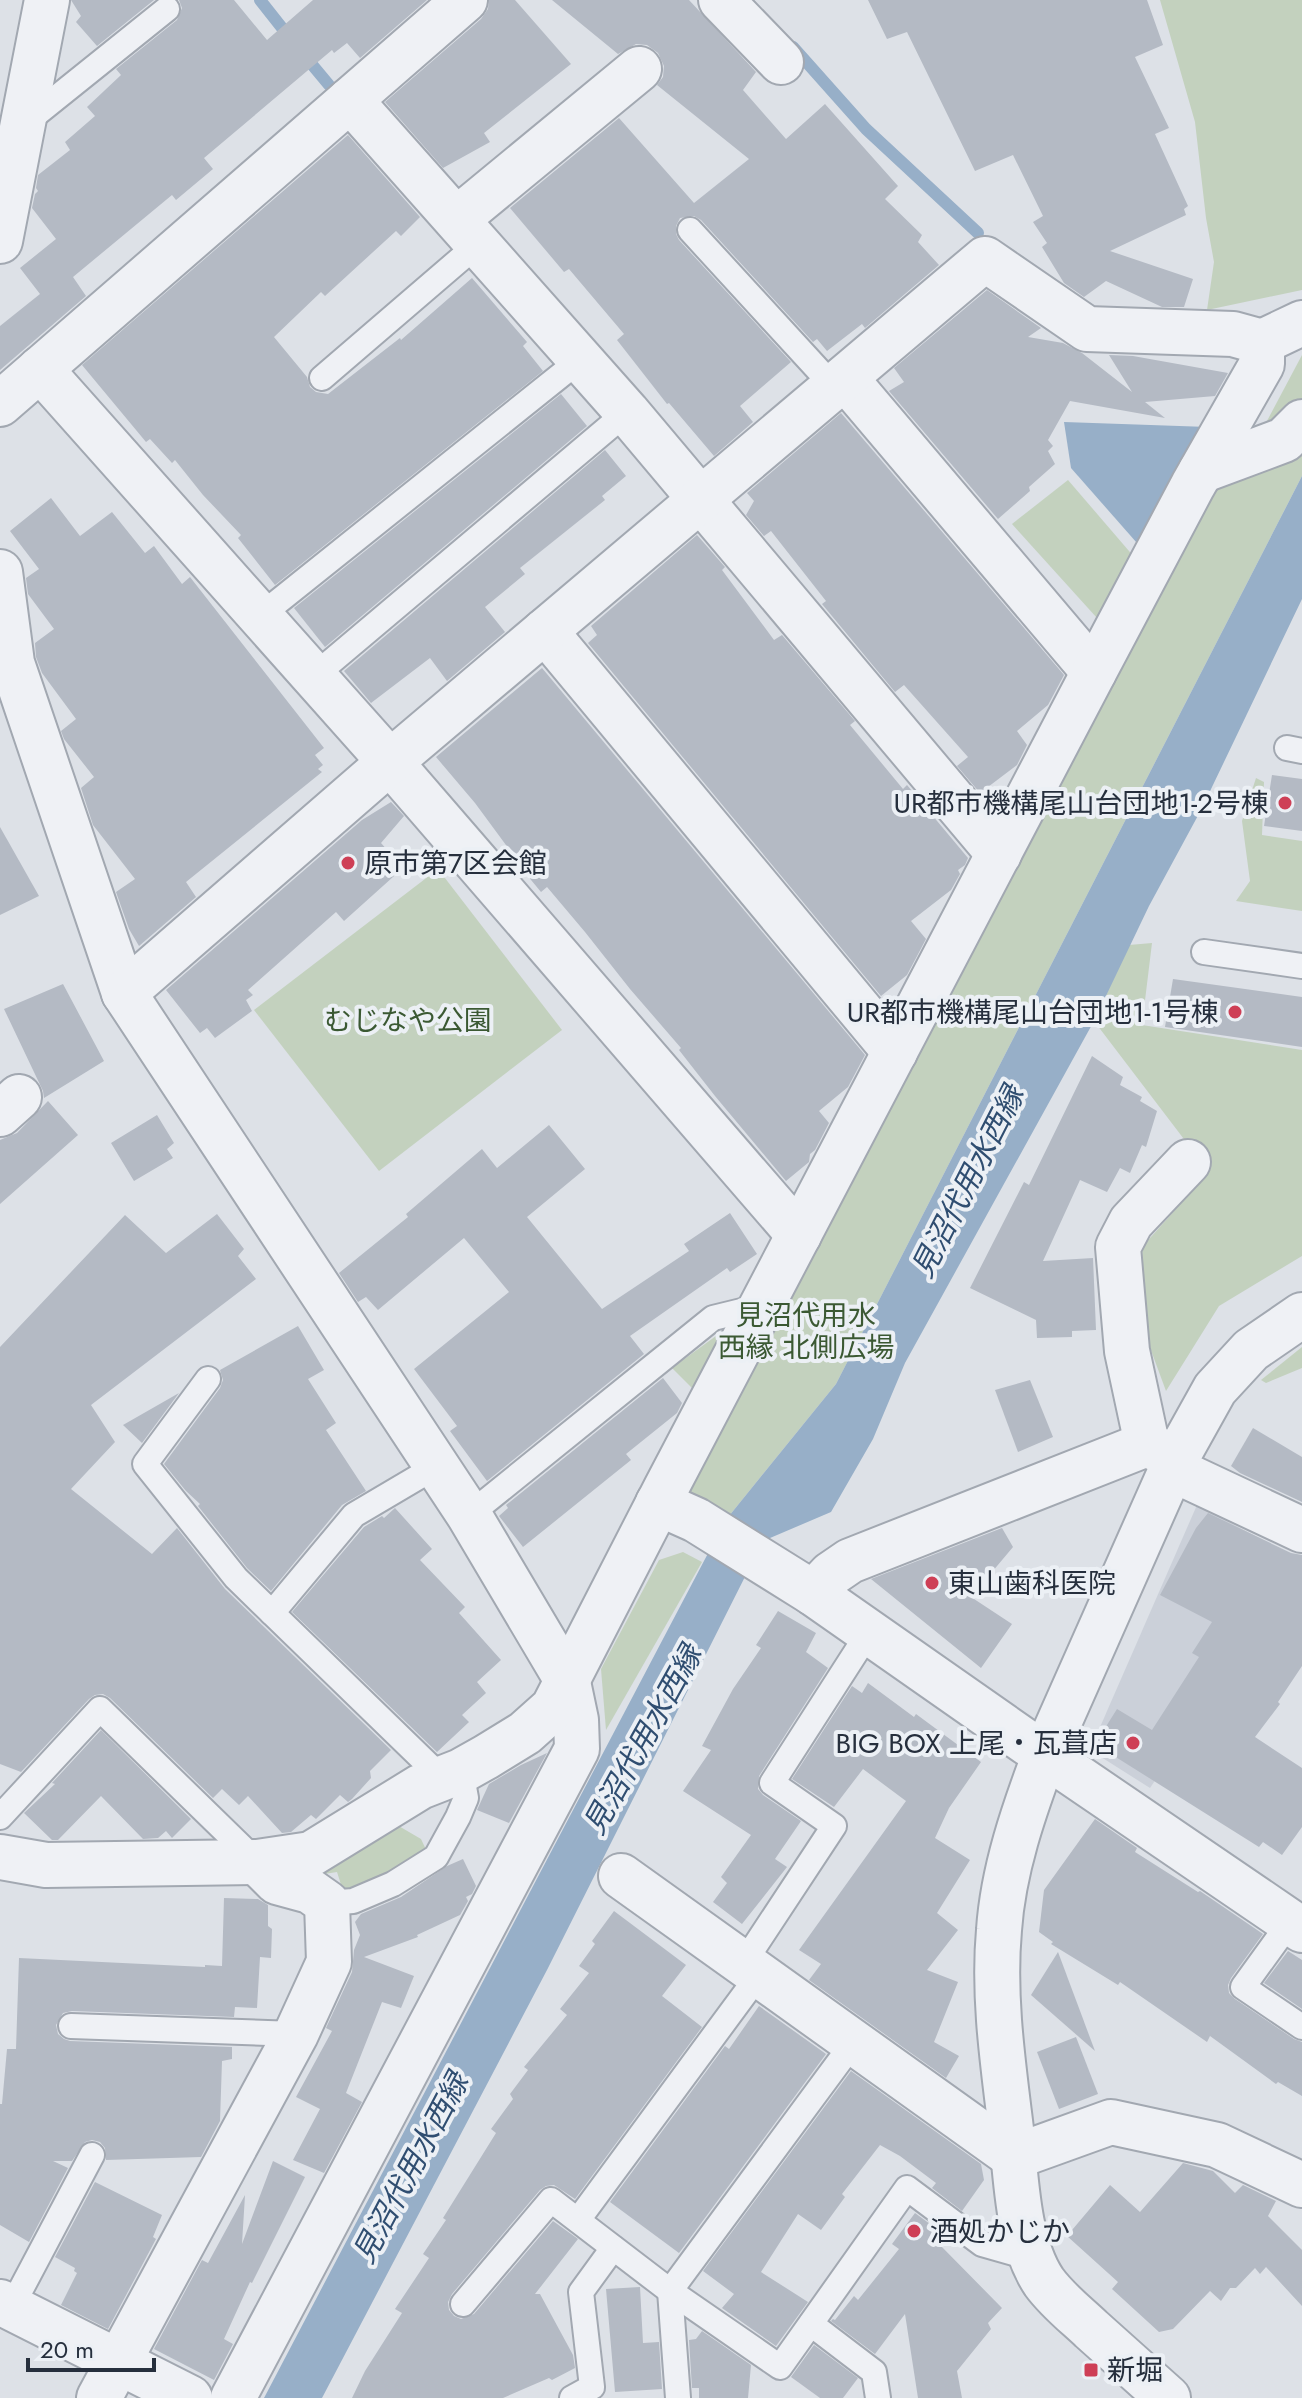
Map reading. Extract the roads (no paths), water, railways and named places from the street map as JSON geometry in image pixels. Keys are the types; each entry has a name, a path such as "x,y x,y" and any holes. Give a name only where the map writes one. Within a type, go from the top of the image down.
{"street":[{"path":"0,241 47,0"},
{"path":"0,404 465,0"},
{"path":"721,0 781,62"},
{"path":"468,231 639,69"},
{"path":"350,100 627,412 999,854"},
{"path":"124,993 390,762 985,259 1087,329 1233,334 1262,342 1302,323"},
{"path":"0,1857 46,1865 257,1862 311,1854 420,1787 451,1774 525,1733 553,1708 677,1512 762,1306 1094,672 1262,364 1262,342"},
{"path":"40,369 390,762 799,1235"},
{"path":"840,383 1094,672"},
{"path":"1201,471 1284,440 1302,422"},
{"path":"0,572 12,663 124,993 469,1515 568,1682 576,1720 577,1749 233,2398"},
{"path":"545,631 895,1052"},
{"path":"1188,1162 1131,1222 1118,1247 1127,1351 1165,1458 1302,1530"},
{"path":"1168,2398 1061,2302 1044,2282 1031,2258 1023,2224 1002,2052 999,1930 1005,1888 1027,1801 1165,1458 1215,1389 1251,1350 1302,1315"},
{"path":"796,1583 831,1574 850,1561 1165,1458"},
{"path":"677,1512 796,1583 1296,1926"},
{"path":"109,2380 296,2034 329,1962 327,1903 310,1891 277,1882 257,1862"},
{"path":"621,1876 1014,2157"},
{"path":"1014,2157 1111,2122 1217,2145 1302,2185"},
{"path":"6,2305 109,2380 190,2398"}],"lane":[{"path":"23,124 167,9"},
{"path":"690,230 840,383"},
{"path":"322,378 468,231"},
{"path":"260,616 581,359"},
{"path":"314,676 627,412"},
{"path":"1204,952 1302,966"},
{"path":"469,1515 713,1318 762,1306"},
{"path":"208,1379 145,1464 236,1578 451,1774 466,1798 436,1857 393,1884 353,1901 327,1903"},
{"path":"272,1613 354,1515 437,1466"},
{"path":"578,2220 750,1970 834,1826 772,1783 869,1632"},
{"path":"0,1817 100,1709 257,1862"},
{"path":"1296,1926 1243,1987 1302,2027"},
{"path":"71,2026 296,2034"},
{"path":"678,2398 670,2291 853,2043"},
{"path":"6,2305 92,2155"},
{"path":"463,2304 551,2200 670,2291 780,2367 907,2188 982,2244 1031,2258"},
{"path":"572,2398 592,2387 581,2292 613,2248"},
{"path":"811,2324 874,2372 878,2398"}],"water":[{"path":"1064,422 1208,427 1144,551 1071,468"},
{"path":"1302,476 1302,599 1201,810 1149,906 1094,1021 905,1363 873,1439 831,1512 763,1541 547,1970 322,2398 264,2398 725,1521 836,1384"}],"waterway":[{"path":"260,0 290,38"},
{"path":"793,47 866,129 978,233"},
{"path":"304,55 329,85"}],"place":[{"name":"UR都市機構尾山台団地1-2号棟","path":"1285,803"},
{"name":"原市第7区会館","path":"348,863"},
{"name":"UR都市機構尾山台団地1-1号棟","path":"1235,1012"},
{"name":"東山歯科医院","path":"932,1583"},
{"name":"BIG BOX 上尾・瓦葺店","path":"1133,1743"},
{"name":"酒処かじか","path":"914,2231"},
{"name":"新堀","path":"1091,2370"}],"park label":[{"name":"むじなや公園","path":"408,1020"},
{"name":"見沼代用水 西縁 北側広場","path":"806,1331"}],"water label":[{"name":"見沼代用水西縁","path":"968,1182"},
{"name":"見沼代用水西縁","path":"643,1740"},
{"name":"見沼代用水西緑","path":"411,2168"}]}
